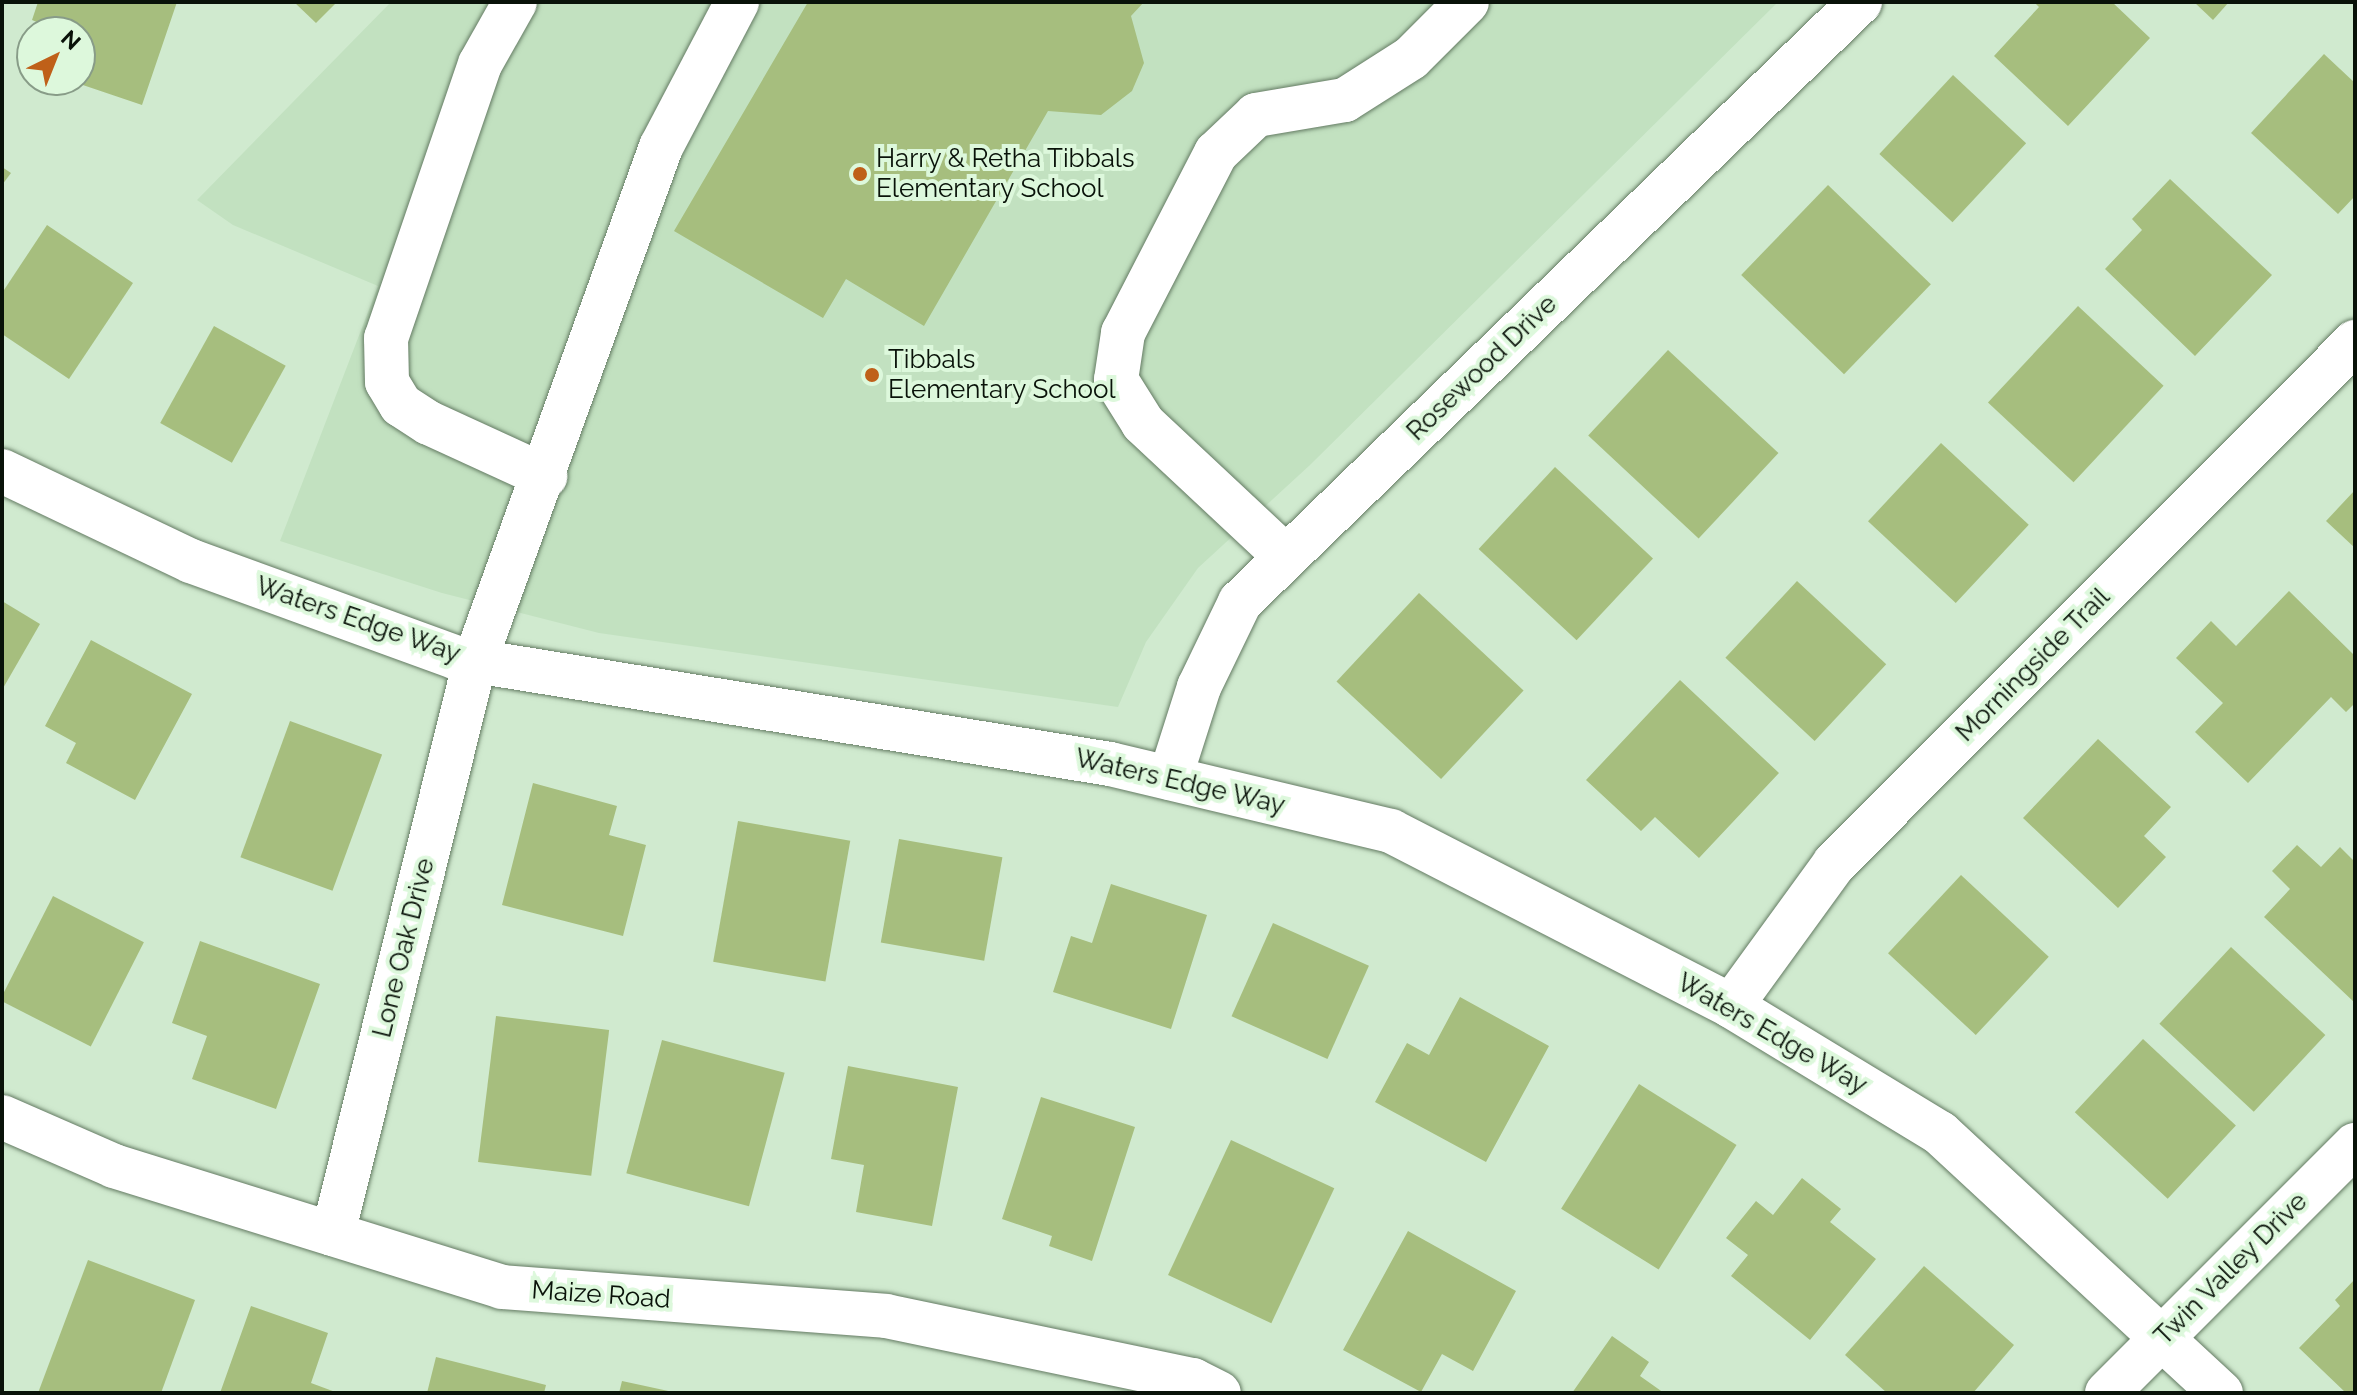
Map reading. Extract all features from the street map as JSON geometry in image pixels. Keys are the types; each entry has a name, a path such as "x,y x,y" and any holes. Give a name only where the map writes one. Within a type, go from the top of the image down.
{"street":[{"path":"515,2 480,64 386,338 387,382 401,405 429,423 545,476"},
{"name":"Lone Oak Drive","path":"333,1234 475,661 545,476 661,147 737,2"},
{"path":"1286,557 1143,423 1116,380 1123,333 1216,153 1226,143 1256,115 1345,100 1411,58 1467,2"},
{"name":"Rosewood Drive","path":"1170,778 1199,687 1240,602 1860,2"},
{"name":"Morningside Trail","path":"1731,1006 1834,864 2355,342"},
{"name":"Waters Edge Way","path":"2,471 191,561 475,661 779,707 1170,778 1391,831 1731,1006 1940,1133 2221,1393"},
{"name":"Maize Road","path":"2,1117 114,1166 502,1287 886,1316 1193,1380 1219,1393"},
{"name":"Twin Valley Drive","path":"2107,1393 2355,1145"}],"shaded area":[{"name":"Tibbals Elementary School","path":"391,2 1778,2 1310,465 1198,568 1146,642 1118,707 599,633 442,593 280,541 378,286 233,225 197,200"}],"building":[{"path":"38,2 177,2 142,105 96,89 96,16 33,16"},
{"path":"294,2 337,2 316,23"},
{"name":"Harry & Retha Tibbals Elementary School","path":"808,2 1144,2 1131,16 1144,63 1132,91 1101,115 1048,111 924,326 846,279 823,318 674,231"},
{"path":"2034,2 2112,2 2150,38 2068,126 1994,56 2039,7"},
{"path":"2194,2 2229,2 2213,20"},
{"path":"2324,54 2355,83 2355,196 2338,214 2251,133"},
{"path":"1953,75 2026,143 1952,222 1879,154"},
{"path":"2,167 11,173 2,185"},
{"path":"2170,179 2272,275 2195,356 2105,269 2142,230 2132,219"},
{"path":"1828,185 1931,284 1844,374 1741,275"},
{"path":"47,225 133,283 69,379 2,334 2,293"},
{"path":"2078,306 2164,386 2074,482 1988,403"},
{"path":"214,326 286,366 232,463 160,423"},
{"path":"1668,350 1778,453 1699,539 1588,436"},
{"path":"1941,443 2029,525 1956,603 1868,521"},
{"path":"1555,467 1653,558 1577,640 1479,549"},
{"path":"2355,490 2355,548 2326,521"},
{"path":"1797,581 1886,664 1815,741 1725,658"},
{"path":"2289,591 2355,656 2355,703 2346,712 2331,697 2248,783 2195,732 2223,703 2176,658 2211,621 2236,646"},
{"path":"1419,593 1524,691 1441,779 1336,681"},
{"path":"2,601 40,624 2,690"},
{"path":"91,640 192,694 135,800 66,763 76,743 45,726"},
{"path":"1680,680 1779,773 1699,858 1655,817 1641,831 1586,780"},
{"path":"290,721 382,755 332,891 240,857"},
{"path":"2098,739 2171,807 2144,836 2166,857 2118,908 2023,818"},
{"path":"533,783 617,806 609,835 646,845 623,936 502,905"},
{"path":"738,821 850,841 825,982 713,962"},
{"path":"899,839 1002,857 984,961 881,942"},
{"path":"2297,845 2321,867 2340,847 2355,862 2355,1003 2264,917 2290,889 2272,871"},
{"path":"1961,875 2049,957 1976,1035 1888,953"},
{"path":"1111,884 1207,915 1171,1029 1053,992 1071,936 1092,943"},
{"path":"53,896 144,942 91,1047 2,1001"},
{"path":"1273,923 1369,966 1327,1059 1232,1016"},
{"path":"200,941 320,984 276,1109 192,1079 207,1036 172,1023"},
{"path":"2231,947 2325,1035 2254,1112 2159,1024"},
{"path":"1460,997 1549,1046 1486,1162 1375,1102 1407,1043 1429,1055"},
{"path":"496,1016 609,1030 591,1176 478,1162"},
{"path":"2143,1039 2236,1126 2168,1199 2075,1112"},
{"path":"662,1040 785,1073 749,1206 626,1173"},
{"path":"848,1066 958,1087 932,1226 856,1212 864,1165 831,1159"},
{"path":"1639,1084 1737,1145 1659,1270 1561,1209"},
{"path":"1041,1097 1135,1127 1092,1261 1049,1246 1052,1236 1002,1219"},
{"path":"1231,1140 1334,1188 1271,1323 1168,1275"},
{"path":"1802,1178 1841,1209 1830,1222 1876,1259 1810,1340 1731,1276 1748,1255 1726,1238 1756,1201 1773,1215"},
{"path":"1408,1231 1516,1291 1473,1371 1442,1354 1421,1392 1343,1350"},
{"path":"88,1260 195,1300 161,1393 38,1393"},
{"path":"1924,1266 2014,1345 1973,1393 1887,1393 1845,1355"},
{"path":"2355,1279 2355,1393 2346,1393 2299,1348 2340,1306 2335,1300"},
{"path":"251,1306 328,1333 311,1383 338,1393 220,1393"},
{"path":"1612,1336 1649,1362 1640,1376 1664,1393 1572,1393"},
{"path":"436,1357 546,1385 544,1393 427,1393"},
{"path":"622,1381 673,1392 673,1393 619,1393"}],"place":[{"name":"Harry & Retha Tibbals Elementary School","path":"860,174"},
{"name":"Tibbals Elementary School","path":"872,375"}]}
